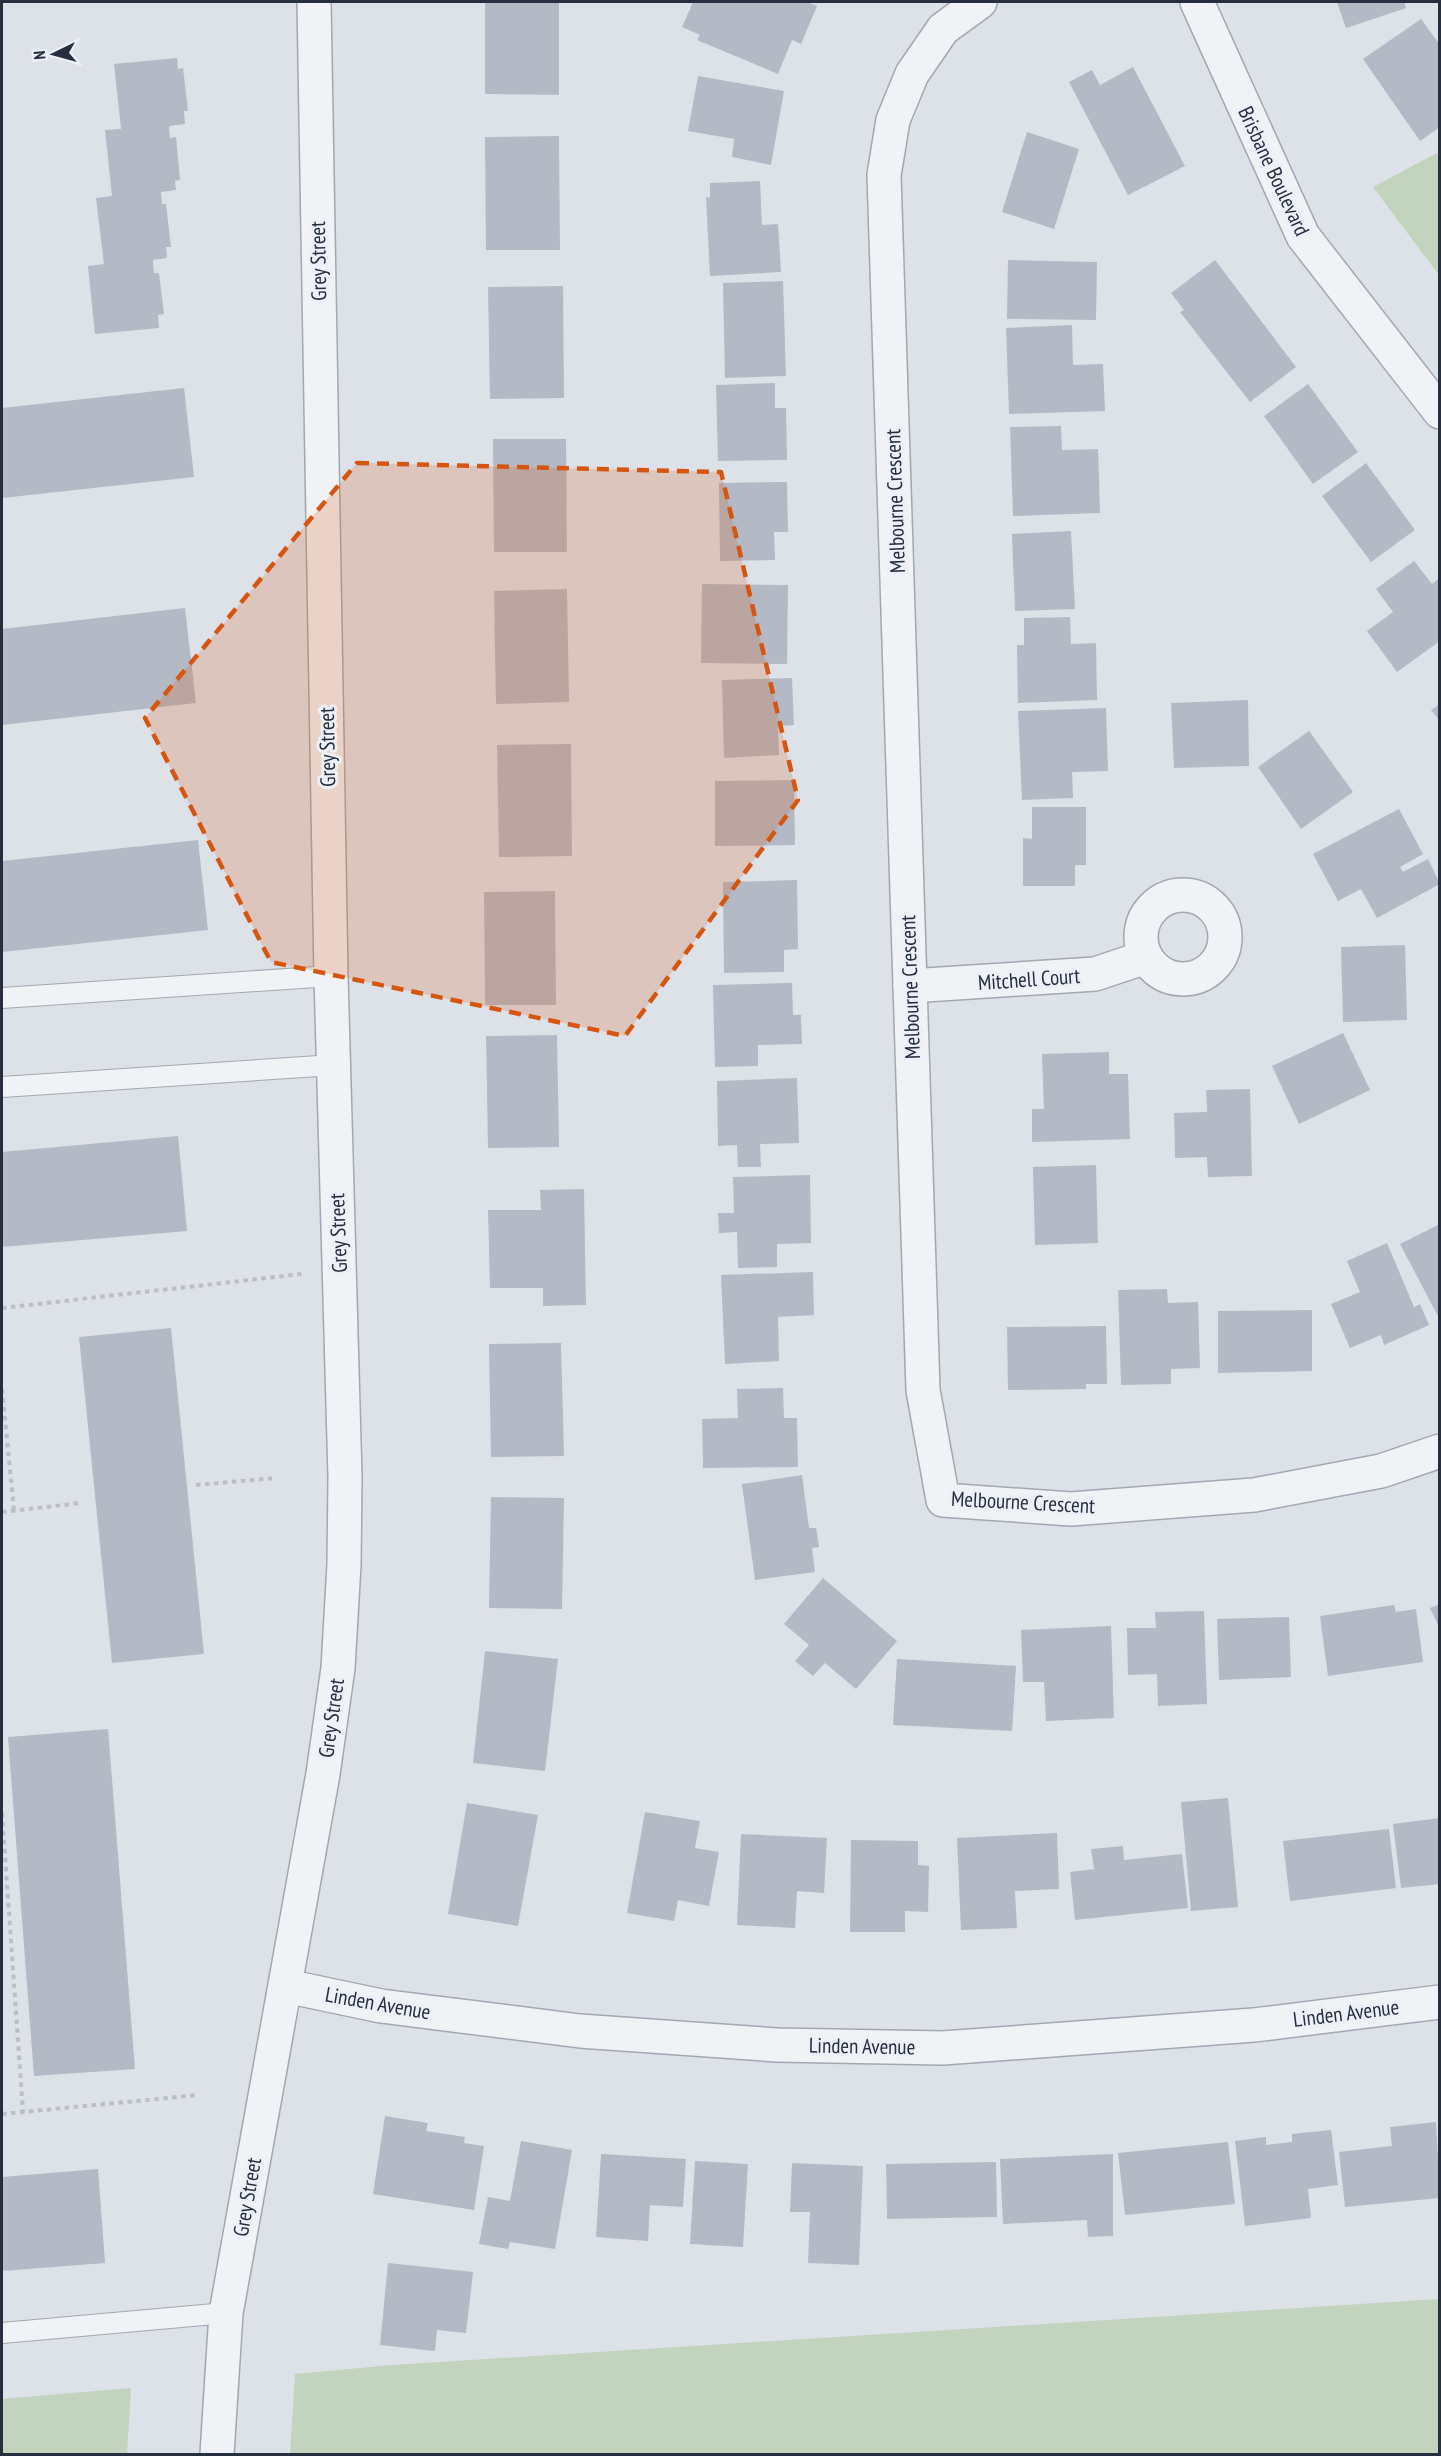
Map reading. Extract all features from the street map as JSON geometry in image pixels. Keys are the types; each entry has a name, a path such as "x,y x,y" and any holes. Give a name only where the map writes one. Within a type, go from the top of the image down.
{"street":[{"name":"Grey Street","path":"217,2454 226,2313 274,2040 286,1986 338,1668 344,1565 345,1477 331,976 314,2"},
{"name":"Melbourne Crescent","path":"980,2 943,29 912,74 893,120 884,175 923,1390 943,1500 1071,1509 1254,1495 1363,1475 1440,1451"},
{"name":"Brisbane Boulevard","path":"1197,2 1302,236 1440,412"},
{"name":"Mitchell Court","path":"910,986 1095,974 1146,957"},
{"name":"Linden Avenue","path":"286,1986 381,2006 580,2031 777,2045 943,2048 1254,2025 1440,2002"}],"lane":[{"path":"2,998 331,976"},
{"path":"2,1087 334,1065"},
{"path":"2,2333 226,2313"}],"path":[{"path":"2,1308 339,1270"},
{"path":"2,1389 14,1511"},
{"path":"196,1485 276,1478"},
{"path":"2,1512 81,1503"},
{"path":"2,1813 23,2112"},
{"path":"2,2114 198,2095"}],"highlighted area":[{"path":"357,463 721,472 798,800 625,1036 271,962 145,718"}],"green space":[{"path":"1439,152 1439,275 1373,187"},
{"path":"1439,2299 1439,2454 290,2454 295,2374 393,2365"},
{"path":"131,2388 127,2454 2,2454 2,2399"}],"building":[{"path":"485,2 559,2 559,95 485,94"},
{"path":"693,2 807,2 817,6 801,44 792,40 778,74 697,40 700,35 682,27"},
{"path":"1337,2 1404,2 1406,8 1346,28"},
{"path":"1421,19 1440,45 1440,127 1420,141 1363,59"},
{"path":"177,58 178,69 183,68 188,111 184,111 185,124 169,126 170,138 176,137 180,180 175,181 176,190 161,192 162,204 166,204 171,247 166,247 167,258 153,260 154,273 159,273 164,314 158,315 159,328 95,334 88,266 104,264 96,198 112,196 105,130 121,129 114,64"},
{"path":"1133,67 1185,166 1128,195 1069,82 1092,70 1100,85"},
{"path":"698,76 784,91 771,165 732,157 734,139 688,131"},
{"path":"1027,132 1079,149 1054,229 1002,212"},
{"path":"559,136 560,250 486,250 485,137"},
{"path":"760,181 762,225 778,224 781,272 710,276 706,197 710,198 710,183"},
{"path":"1008,260 1097,262 1096,320 1007,319"},
{"path":"1215,260 1296,367 1250,402 1180,312 1184,310 1171,293"},
{"path":"783,281 786,376 725,378 723,283"},
{"path":"563,286 564,398 490,399 488,287"},
{"path":"1072,325 1073,365 1103,364 1105,411 1009,414 1006,328"},
{"path":"775,383 775,408 786,408 787,460 718,461 716,385"},
{"path":"1308,384 1358,452 1313,484 1264,416"},
{"path":"184,388 194,477 2,498 2,408"},
{"path":"1061,426 1062,450 1098,449 1100,513 1013,516 1010,427"},
{"path":"493,439 566,439 567,552 494,552"},
{"path":"1366,463 1415,530 1371,562 1322,496"},
{"path":"787,482 788,532 774,532 775,560 720,561 719,483"},
{"path":"1071,531 1075,609 1015,611 1012,534"},
{"path":"1414,561 1432,584 1440,578 1440,641 1397,672 1367,631 1393,612 1376,589"},
{"path":"702,584 788,585 787,664 701,663"},
{"path":"567,589 569,702 496,704 494,591"},
{"path":"185,608 196,703 2,725 2,629"},
{"path":"1070,617 1071,644 1096,643 1097,700 1018,703 1017,645 1024,645 1024,618"},
{"path":"792,678 794,725 778,726 779,755 724,758 722,680"},
{"path":"1248,700 1249,766 1174,768 1171,703"},
{"path":"1440,704 1440,721 1431,710"},
{"path":"1106,708 1108,771 1072,772 1073,798 1022,800 1018,711"},
{"path":"1309,731 1353,792 1301,829 1258,767"},
{"path":"571,744 572,856 499,857 497,745"},
{"path":"794,780 795,845 715,846 715,781"},
{"path":"1032,807 1086,807 1086,865 1075,865 1075,886 1023,886 1023,838 1032,839"},
{"path":"1399,809 1423,854 1400,867 1403,872 1428,859 1440,884 1377,918 1361,889 1338,901 1313,854"},
{"path":"198,840 208,930 2,952 2,861"},
{"path":"797,880 798,949 784,950 784,972 724,973 723,882"},
{"path":"555,891 556,1005 485,1005 484,892"},
{"path":"1405,945 1407,1020 1343,1022 1341,947"},
{"path":"792,983 793,1015 801,1015 802,1044 758,1045 758,1066 715,1067 713,985"},
{"path":"1343,1033 1370,1090 1299,1124 1272,1066"},
{"path":"557,1035 559,1147 488,1148 486,1036"},
{"path":"1109,1052 1109,1074 1128,1074 1130,1139 1032,1142 1032,1109 1044,1109 1042,1054"},
{"path":"797,1078 799,1143 760,1144 761,1167 738,1167 737,1145 718,1146 717,1081"},
{"path":"1250,1089 1252,1176 1208,1177 1207,1157 1175,1158 1174,1113 1207,1112 1206,1090"},
{"path":"178,1136 187,1231 2,1247 2,1152"},
{"path":"1096,1165 1098,1243 1035,1245 1033,1167"},
{"path":"810,1175 811,1243 777,1244 777,1267 738,1268 737,1232 719,1233 718,1213 734,1213 733,1177"},
{"path":"584,1189 586,1305 543,1306 543,1288 490,1288 488,1210 541,1210 540,1190"},
{"path":"1440,1224 1440,1320 1400,1244"},
{"path":"1387,1243 1414,1307 1420,1304 1429,1325 1384,1345 1381,1335 1350,1348 1331,1304 1360,1292 1347,1261"},
{"path":"813,1272 814,1315 778,1317 779,1361 725,1364 721,1275"},
{"path":"1167,1289 1168,1303 1198,1302 1200,1368 1171,1369 1171,1384 1121,1385 1118,1290"},
{"path":"1312,1310 1312,1371 1218,1373 1218,1311"},
{"path":"1106,1326 1107,1384 1086,1384 1086,1389 1008,1390 1007,1327"},
{"path":"171,1328 204,1654 112,1663 79,1337"},
{"path":"561,1343 564,1456 491,1457 489,1344"},
{"path":"783,1388 784,1418 797,1418 798,1467 703,1468 702,1419 738,1418 737,1389"},
{"path":"802,1475 809,1528 816,1528 819,1547 812,1548 815,1572 755,1580 742,1484"},
{"path":"491,1497 564,1498 562,1609 489,1608"},
{"path":"823,1578 897,1641 856,1689 825,1663 813,1676 795,1661 809,1645 784,1624"},
{"path":"1440,1604 1440,1629 1430,1608"},
{"path":"1394,1605 1396,1612 1416,1609 1423,1662 1328,1676 1320,1616"},
{"path":"1204,1611 1207,1704 1158,1706 1157,1674 1128,1675 1127,1628 1156,1628 1155,1612"},
{"path":"1289,1617 1291,1677 1219,1680 1217,1619"},
{"path":"1111,1626 1114,1718 1046,1721 1044,1682 1023,1682 1021,1630"},
{"path":"485,1651 558,1659 545,1771 473,1763"},
{"path":"897,1659 1016,1666 1012,1731 893,1725"},
{"path":"108,1729 135,2069 34,2076 8,1737"},
{"path":"1228,1798 1238,1907 1191,1911 1181,1802"},
{"path":"467,1803 538,1815 518,1926 448,1914"},
{"path":"645,1812 700,1821 695,1848 719,1852 709,1906 678,1900 674,1921 627,1913"},
{"path":"1440,1818 1440,1884 1401,1888 1393,1824"},
{"path":"1389,1829 1396,1888 1290,1901 1283,1841"},
{"path":"1057,1833 1059,1889 1015,1891 1017,1928 961,1930 957,1838"},
{"path":"741,1834 827,1838 824,1893 797,1891 795,1928 737,1925"},
{"path":"851,1840 918,1841 918,1865 929,1866 928,1912 905,1911 905,1932 850,1932"},
{"path":"1123,1846 1124,1860 1182,1854 1188,1908 1075,1920 1070,1872 1094,1869 1091,1849"},
{"path":"385,2116 428,2123 426,2131 465,2137 464,2143 484,2146 474,2210 373,2194"},
{"path":"1436,2122 1440,2198 1345,2207 1339,2152 1392,2146 1390,2127"},
{"path":"1331,2130 1338,2185 1308,2189 1311,2218 1245,2226 1235,2141 1266,2137 1266,2145 1292,2142 1292,2134"},
{"path":"521,2141 572,2150 555,2249 510,2242 508,2249 479,2244 488,2197 510,2201"},
{"path":"1228,2142 1235,2204 1125,2215 1118,2153"},
{"path":"601,2154 686,2159 683,2207 650,2205 648,2241 596,2237"},
{"path":"1113,2154 1113,2236 1088,2237 1087,2220 1003,2224 1000,2159"},
{"path":"695,2161 748,2164 743,2247 690,2244"},
{"path":"996,2162 997,2217 887,2219 886,2164"},
{"path":"792,2163 863,2166 859,2265 808,2263 810,2212 790,2212"},
{"path":"98,2169 105,2263 2,2271 2,2177"},
{"path":"388,2263 473,2272 466,2333 437,2330 435,2351 380,2345"}]}
